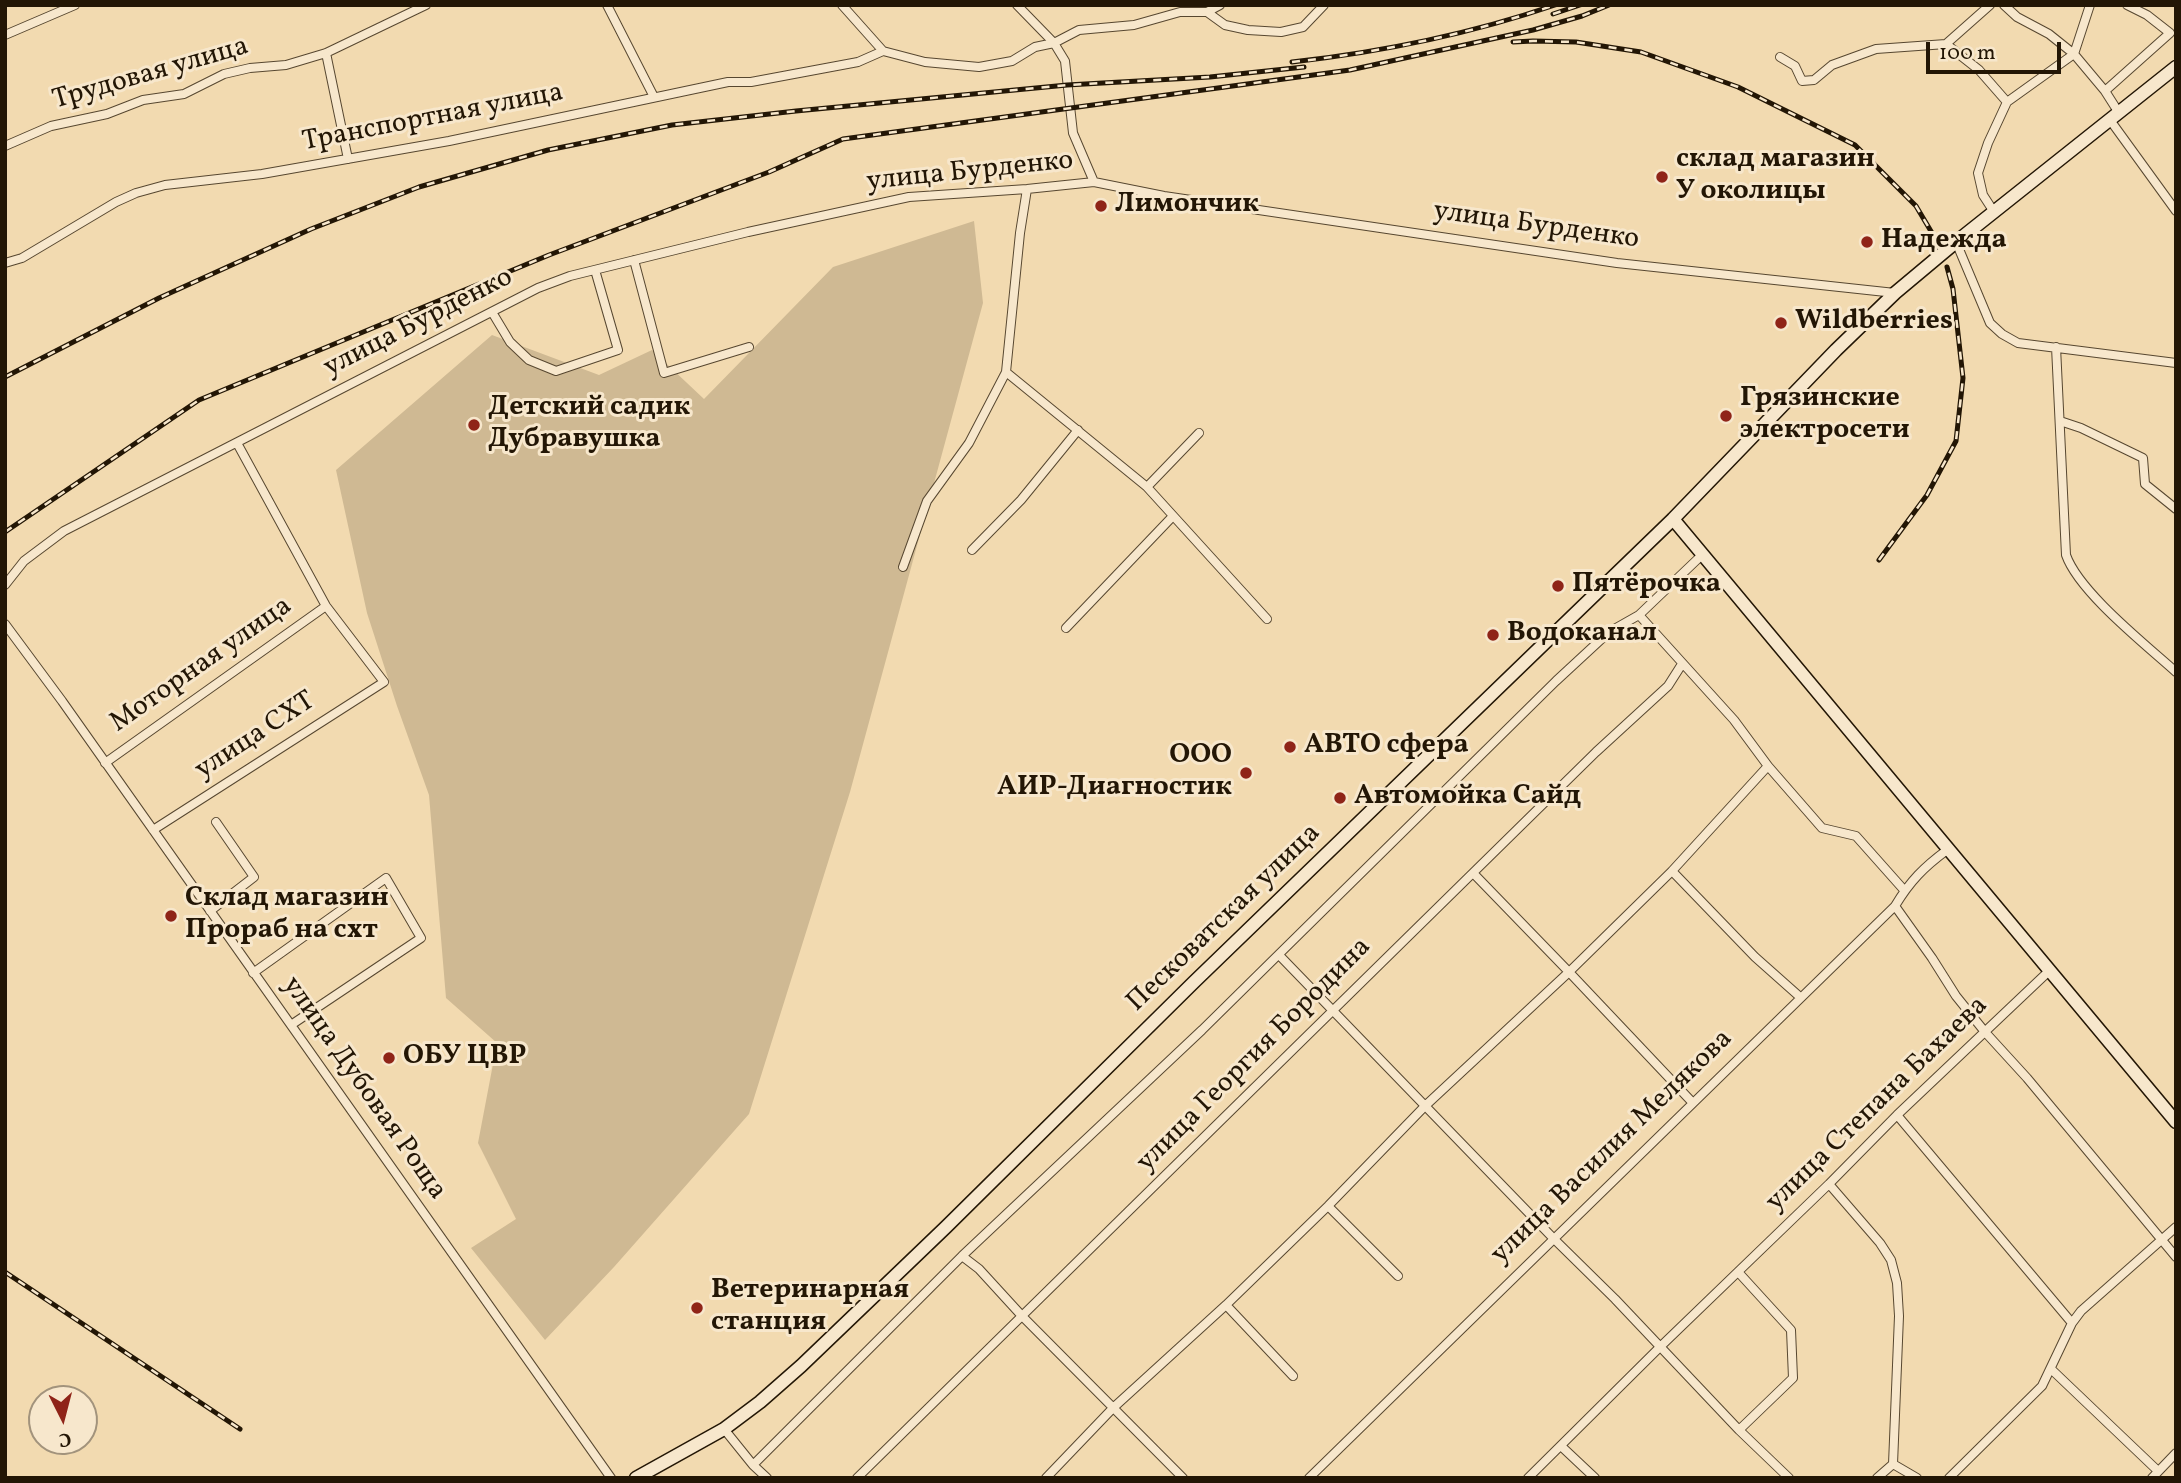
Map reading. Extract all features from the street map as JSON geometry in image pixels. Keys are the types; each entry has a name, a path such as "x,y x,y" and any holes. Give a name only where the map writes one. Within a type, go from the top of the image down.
{"main road":[{"name":"Песковатская улица","path":"636,1478 724,1429 801,1366 1673,519 1836,350 1895,293 2176,67"},
{"path":"1673,519 2176,1122"}],"street":[{"path":"5,35 75,5"},
{"name":"Трудовая улица","path":"5,146 51,126 107,114 143,100 184,94 224,74 250,68 286,65 326,53 426,5"},
{"path":"607,5 654,97"},
{"path":"842,5 883,51 925,62 979,67 1012,61 1035,47 1054,43 1079,30 1134,25 1178,9 1207,12 1226,25 1248,30 1281,32 1303,27 1324,5"},
{"path":"1017,5 1054,43 1065,61 1073,133 1094,182"},
{"path":"1207,12 1220,5"},
{"path":"1780,57 1795,66 1802,81 1814,80 1832,65 1876,49 1946,44 1990,5"},
{"path":"2004,5 2017,17 2049,34 2074,54 2105,91 2115,116 2176,211"},
{"path":"1994,212 1983,195 1979,173 1988,143 2007,102 2074,54 2090,5"},
{"path":"2105,91 2170,33 2147,15 2127,5"},
{"path":"1946,44 1979,70 2007,102"},
{"name":"Транспортная улица","path":"5,263 22,258 116,202 165,185 262,174 449,141 728,82 751,82 858,62 883,51"},
{"path":"326,53 348,159"},
{"name":"улица Бурденко","path":"5,585 24,561 64,531 538,288 570,276 748,232 909,197 1094,182 1164,196 1617,263 1895,293"},
{"path":"903,567 926,500 969,443 1006,372 1027,189"},
{"path":"1956,242 1990,323 2018,343 2176,363"},
{"path":"634,260 664,373 749,347"},
{"path":"492,312 510,342 529,360 556,371 618,351 595,270"},
{"path":"2056,347 2066,555 2070,567 2095,598 2176,672"},
{"path":"1006,372 1147,487 1267,619"},
{"path":"2060,421 2081,428 2143,458 2145,484 2176,509"},
{"path":"972,550 1021,500 1078,430"},
{"path":"1147,487 1199,433"},
{"path":"237,443 326,606"},
{"path":"1066,628 1173,516"},
{"path":"753,1465 962,1256 1279,955 1556,681 1609,632 1639,615 1703,554"},
{"name":"улица СХТ","path":"153,830 384,682 326,606"},
{"name":"Моторная улица","path":"105,763 326,606"},
{"path":"1639,615 1734,720 1768,766 1822,828 1856,836 1904,890"},
{"name":"улица Дубовая Роща","path":"5,624 611,1478"},
{"name":"улица Георгия Бородина","path":"857,1478 1596,752 1668,686 1682,664"},
{"path":"1046,1478 1114,1408 1328,1206 1425,1106 1569,972 1672,871 1768,766"},
{"path":"210,911 254,877 216,822"},
{"name":"улица Василия Мелякова","path":"1308,1478 1895,906 1921,870 1947,850"},
{"path":"1672,871 1755,957 1800,997"},
{"path":"1474,874 1692,1102"},
{"path":"253,973 386,878 421,938 290,1025"},
{"path":"1895,906 1955,996 2176,1257"},
{"path":"1279,955 1789,1478"},
{"name":"улица Степана Бахаева","path":"1528,1478 1897,1115 2049,971"},
{"path":"1897,1115 2072,1323"},
{"path":"1829,1184 1892,1260 1897,1283 1899,1316 1892,1464 1877,1478"},
{"path":"1328,1206 1398,1276"},
{"path":"1949,1478 2042,1386 2072,1323 2081,1311 2176,1227"},
{"path":"962,1256 979,1269 1183,1478"},
{"path":"1739,1273 1791,1330 1793,1378 1740,1430"},
{"path":"1226,1305 1293,1376"},
{"path":"2051,1369 2155,1474 2176,1453"},
{"path":"724,1429 767,1478"},
{"path":"1562,1446 1595,1478"},
{"path":"1892,1464 1917,1478"}],"shaded area":[{"path":"974,221 983,303 850,792 749,1114 614,1267 545,1340 471,1248 516,1219 478,1143 497,1043 446,998 429,795 367,613 336,470 492,335 599,375 652,350 704,399 833,267"}],"railway":[{"path":"1292,62 1425,41 1491,25 1555,5"},
{"path":"1553,14 1580,5"},
{"path":"5,532 199,400 549,255 769,172 843,139 1350,70 1533,30 1609,5"},
{"path":"1513,42 1576,42 1641,52 1738,87 1855,145 1916,206 1935,238"},
{"path":"5,377 159,298 311,229 419,187 548,150 672,125 796,111 1067,85 1210,77 1304,67"},
{"path":"1879,560 1927,495 1956,441 1963,378 1953,289 1947,267"},
{"path":"5,1272 240,1429"}],"place":[{"name":"склад магазин У околицы","path":"1662,177"},
{"name":"Лимончик","path":"1101,206"},
{"name":"Надежда","path":"1867,242"},
{"name":"Wildberries","path":"1781,323"},
{"name":"Грязинские электросети","path":"1726,416"},
{"name":"Детский садик Дубравушка","path":"474,425"},
{"name":"Пятёрочка","path":"1558,586"},
{"name":"Водоканал","path":"1493,635"},
{"name":"АВТО сфера","path":"1290,747"},
{"name":"ООО АИР-Диагностик","path":"1246,773"},
{"name":"Автомойка Сайд","path":"1340,798"},
{"name":"Склад магазин Прораб на схт","path":"171,916"},
{"name":"ОБУ ЦВР","path":"389,1058"},
{"name":"Ветеринарная станция","path":"697,1308"}]}
